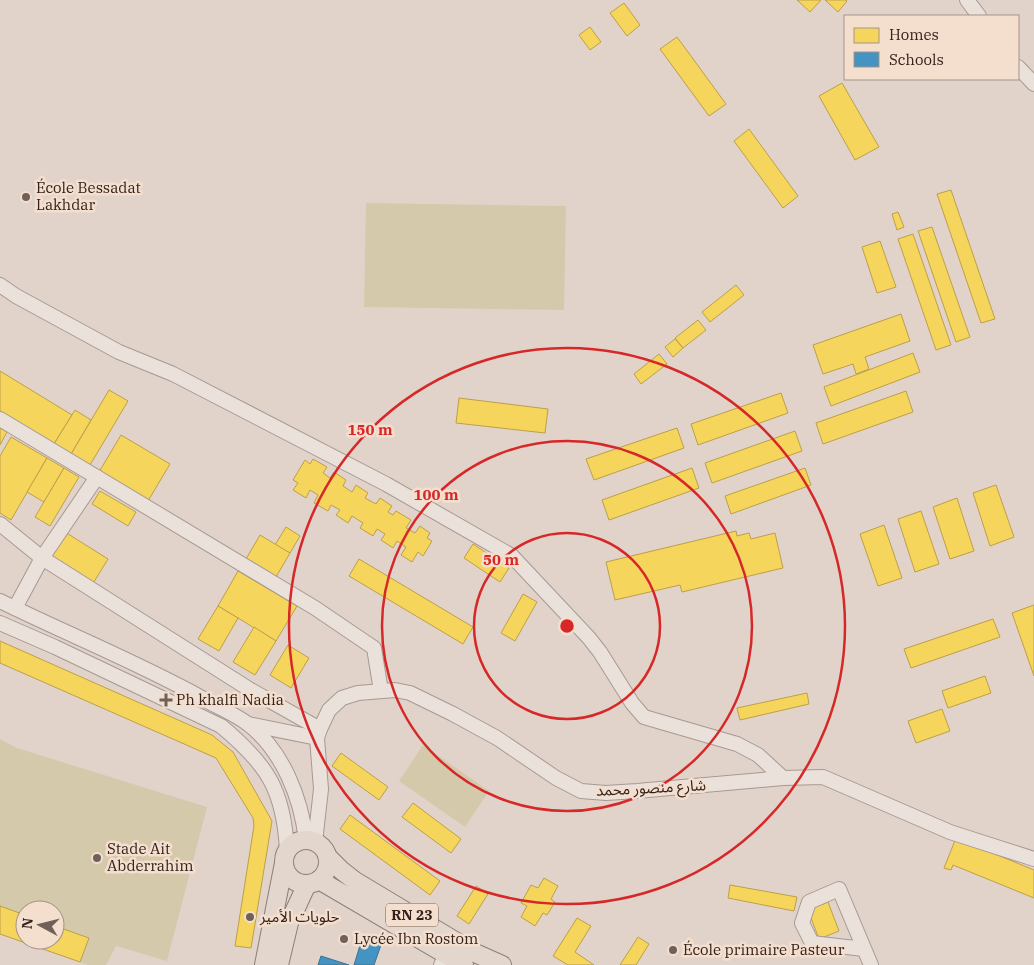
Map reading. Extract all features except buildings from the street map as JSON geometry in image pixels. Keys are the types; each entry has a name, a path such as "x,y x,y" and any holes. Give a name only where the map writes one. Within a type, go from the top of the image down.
{"main road":[{"path":"264,965 286,857 292,845 310,841 321,845 328,857 327,870 313,882 296,907 284,940 279,965"},
{"path":"286,857 286,870 295,881 313,882"},
{"name":"RN 23","path":"328,857 341,870 446,953 475,953 502,965"},
{"name":"RN 23","path":"313,882 339,890 464,965"},
{"path":"296,907 315,894 339,890"}],"street":[{"path":"967,0 978,15"},
{"path":"1019,68 1034,84"},
{"path":"0,285 16,296 119,352 173,374 386,484 512,556 589,638 632,703 644,717 737,744 758,755 783,778"},
{"path":"0,418 315,608 374,648 381,691"},
{"path":"14,608 42,558 97,477"},
{"path":"0,524 42,558 319,733"},
{"path":"0,602 175,683 248,724 267,743 280,761 290,780 310,841"},
{"path":"0,623 221,726 254,757 267,774 278,794 286,825 286,857"},
{"name":"شارع منصور محمد","path":"319,733 329,710 342,698 358,694 395,690 410,693 436,705 497,738 556,778 581,791 606,793 783,778 823,777 950,832 1034,859"},
{"path":"248,724 319,733"},
{"path":"310,841 321,790 319,733"},
{"path":"864,949 812,943 802,922 809,902 839,889 871,965"}],"shaded area":[{"path":"366,203 566,206 564,310 364,307"},
{"name":"Stade Ait Abderrahim","path":"0,739 17,748 207,807 167,961 116,946 106,965 88,965 45,950 65,950 65,900 15,900 15,939 0,934"},
{"path":"423,745 489,791 465,827 399,781"}],"place":[{"name":"École Bessadat Lakhdar","path":"26,197"},
{"name":"Ph khalfi Nadia","path":"166,700"},
{"name":"Stade Ait Abderrahim","path":"97,858"},
{"name":"حلويات الأمير","path":"250,917"},
{"name":"Lycée Ibn Rostom","path":"344,939"},
{"name":"École primaire Pasteur","path":"673,950"}]}
